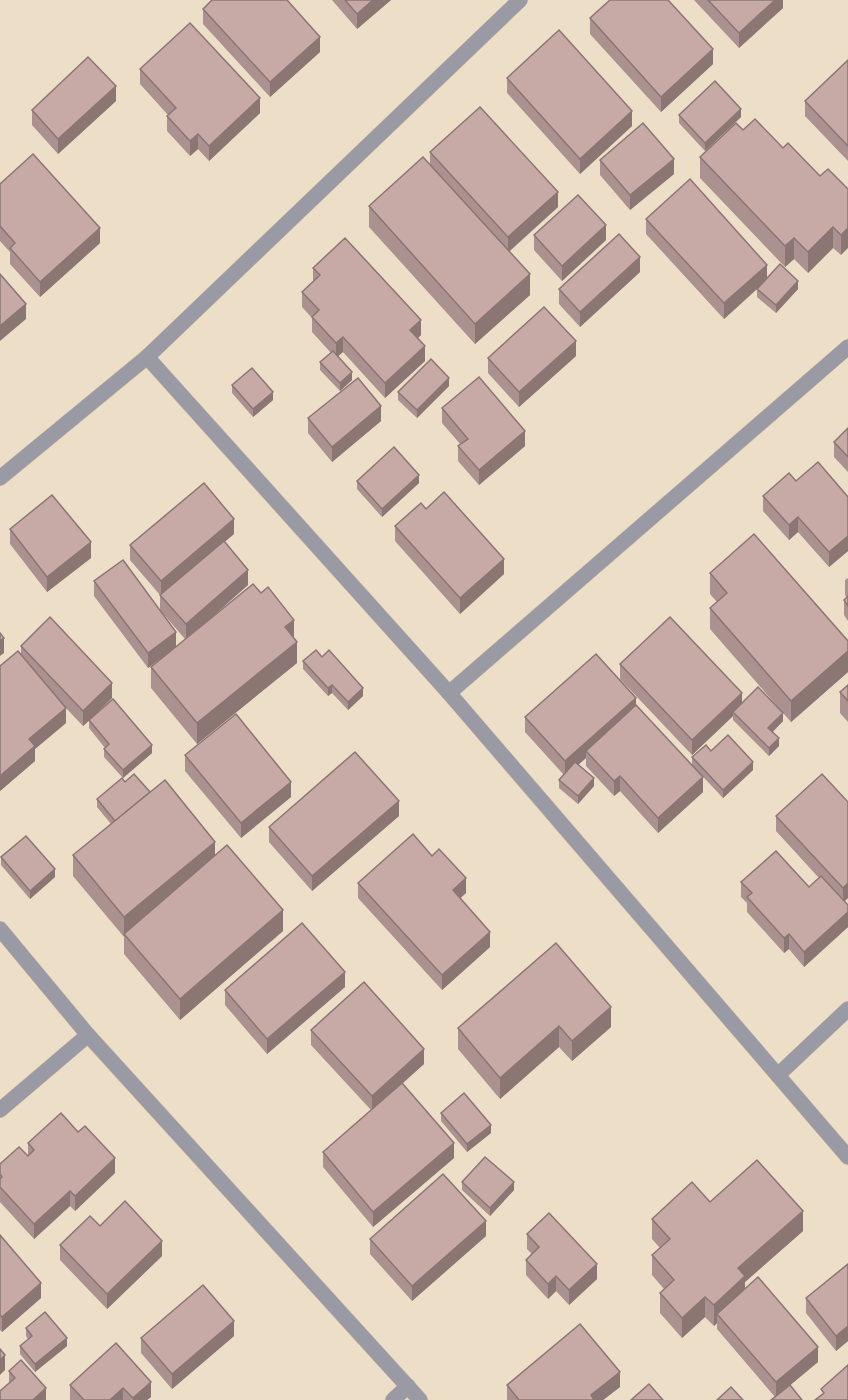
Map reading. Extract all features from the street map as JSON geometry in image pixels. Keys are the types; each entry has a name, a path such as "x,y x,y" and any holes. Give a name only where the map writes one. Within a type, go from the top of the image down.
{"street":[{"path":"0,478 147,357 520,0"},
{"path":"449,693 848,347"},
{"path":"147,357 449,693 848,1157"},
{"path":"0,929 88,1035 420,1400"},
{"path":"778,1075 848,1010"},
{"path":"0,1110 88,1035"},
{"path":"393,1400 408,1386"}],"building":[{"path":"212,0 287,0 320,37 270,82 203,9"},
{"path":"345,0 373,0 357,14"},
{"path":"610,0 668,0 713,49 661,97 590,18"},
{"path":"708,0 775,0 739,33"},
{"path":"190,23 260,98 209,146 198,134 190,141 167,116 176,108 140,69"},
{"path":"559,30 632,111 580,159 507,78"},
{"path":"88,57 116,86 58,139 32,110"},
{"path":"848,60 848,146 805,101"},
{"path":"715,81 741,109 705,143 679,115"},
{"path":"480,107 558,192 508,237 430,152"},
{"path":"755,119 783,148 788,143 820,176 828,169 848,189 848,228 841,235 833,227 808,252 794,238 785,246 700,157 736,123 743,130"},
{"path":"643,123 674,159 630,195 600,160"},
{"path":"33,154 100,228 40,282 10,248 15,243 0,226 0,184"},
{"path":"423,157 530,274 475,324 369,206"},
{"path":"690,179 767,265 724,303 646,219"},
{"path":"578,195 606,225 562,266 534,235"},
{"path":"619,234 640,257 580,312 559,289"},
{"path":"345,238 421,320 410,330 425,346 385,383 343,337 336,343 312,317 319,310 302,292 320,275 313,268"},
{"path":"780,264 798,281 776,305 757,289"},
{"path":"0,274 26,304 0,326"},
{"path":"544,307 576,341 519,392 488,358"},
{"path":"333,351 352,372 340,383 320,362"},
{"path":"431,359 449,378 417,410 398,392"},
{"path":"252,368 273,392 253,409 232,385"},
{"path":"479,377 525,431 479,470 458,446 468,439 442,408"},
{"path":"358,378 381,406 332,447 308,418"},
{"path":"848,428 848,457 834,442"},
{"path":"394,447 419,475 382,509 357,481"},
{"path":"818,462 848,497 848,536 829,552 798,517 789,525 763,496 789,473 796,481"},
{"path":"204,483 234,519 161,581 130,545"},
{"path":"444,492 504,559 460,598 395,526 421,503 426,509"},
{"path":"52,495 91,542 47,577 10,529"},
{"path":"754,534 848,641 848,651 791,701 710,608 727,593 710,573"},
{"path":"224,541 248,570 186,624 160,595"},
{"path":"123,560 176,632 148,653 94,581"},
{"path":"253,584 261,593 268,587 294,620 285,627 297,642 197,723 151,667"},
{"path":"50,617 112,683 83,711 21,646"},
{"path":"670,617 742,693 692,740 620,664"},
{"path":"316,650 322,657 329,650 363,688 348,702 332,685 328,688 303,661"},
{"path":"18,651 66,708 29,739 35,746 0,776 0,666"},
{"path":"596,654 636,698 565,761 525,717"},
{"path":"848,685 848,701 840,692"},
{"path":"758,687 783,713 768,728 779,738 769,748 733,712"},
{"path":"113,699 152,745 123,770 104,749 109,744 89,720"},
{"path":"636,705 703,777 658,818 620,776 614,781 586,751"},
{"path":"236,714 291,782 241,823 185,755"},
{"path":"728,735 753,762 723,790 692,757 706,745 711,751"},
{"path":"355,752 399,801 312,876 269,827"},
{"path":"575,762 594,778 578,796 559,780"},
{"path":"134,774 150,792 115,821 97,799 122,778 125,782"},
{"path":"822,774 848,802 848,883 843,888 776,816"},
{"path":"165,780 215,842 124,917 73,855"},
{"path":"413,834 432,856 439,849 466,878 453,890 490,932 442,975 358,883"},
{"path":"26,836 55,869 30,891 1,857"},
{"path":"227,845 283,910 180,999 124,934"},
{"path":"776,851 809,887 821,876 848,905 848,912 804,952 789,934 784,938 747,897 752,893 741,882"},
{"path":"302,923 345,972 267,1039 225,990"},
{"path":"556,943 611,1007 572,1041 559,1026 500,1078 458,1028"},
{"path":"364,982 424,1049 372,1096 311,1030"},
{"path":"402,1083 454,1143 373,1212 323,1152"},
{"path":"464,1093 491,1125 467,1144 441,1113"},
{"path":"61,1113 78,1132 85,1126 115,1158 75,1196 70,1191 34,1224 0,1187 2,1177 0,1164 19,1147 28,1156 34,1150 28,1143"},
{"path":"485,1157 514,1182 490,1208 462,1182"},
{"path":"757,1160 803,1211 738,1268 745,1276 714,1305 705,1297 682,1318 660,1293 674,1280 652,1255 670,1239 652,1219 692,1182 710,1202"},
{"path":"443,1174 486,1221 412,1286 370,1239"},
{"path":"125,1201 162,1241 107,1294 60,1245 90,1216 100,1226"},
{"path":"549,1213 597,1264 569,1290 556,1276 548,1284 526,1260 539,1247 527,1234"},
{"path":"0,1235 41,1283 2,1317 0,1315"},
{"path":"848,1264 848,1326 836,1336 806,1298"},
{"path":"758,1277 818,1347 776,1382 717,1314"},
{"path":"203,1285 234,1321 172,1374 141,1338"},
{"path":"45,1312 67,1338 35,1364 20,1346 32,1336 26,1328"},
{"path":"580,1324 620,1372 591,1395 594,1400 519,1400 507,1385"},
{"path":"116,1343 151,1382 133,1398 123,1388 110,1400 84,1400 70,1385"},
{"path":"0,1349 5,1355 0,1360"},
{"path":"21,1360 46,1388 33,1400 0,1400 0,1391 15,1378 9,1371"},
{"path":"848,1365 848,1400 815,1400 824,1393 821,1389"},
{"path":"649,1384 663,1400 631,1400"},
{"path":"790,1385 802,1400 771,1400"},
{"path":"731,1387 743,1400 717,1400"}]}
